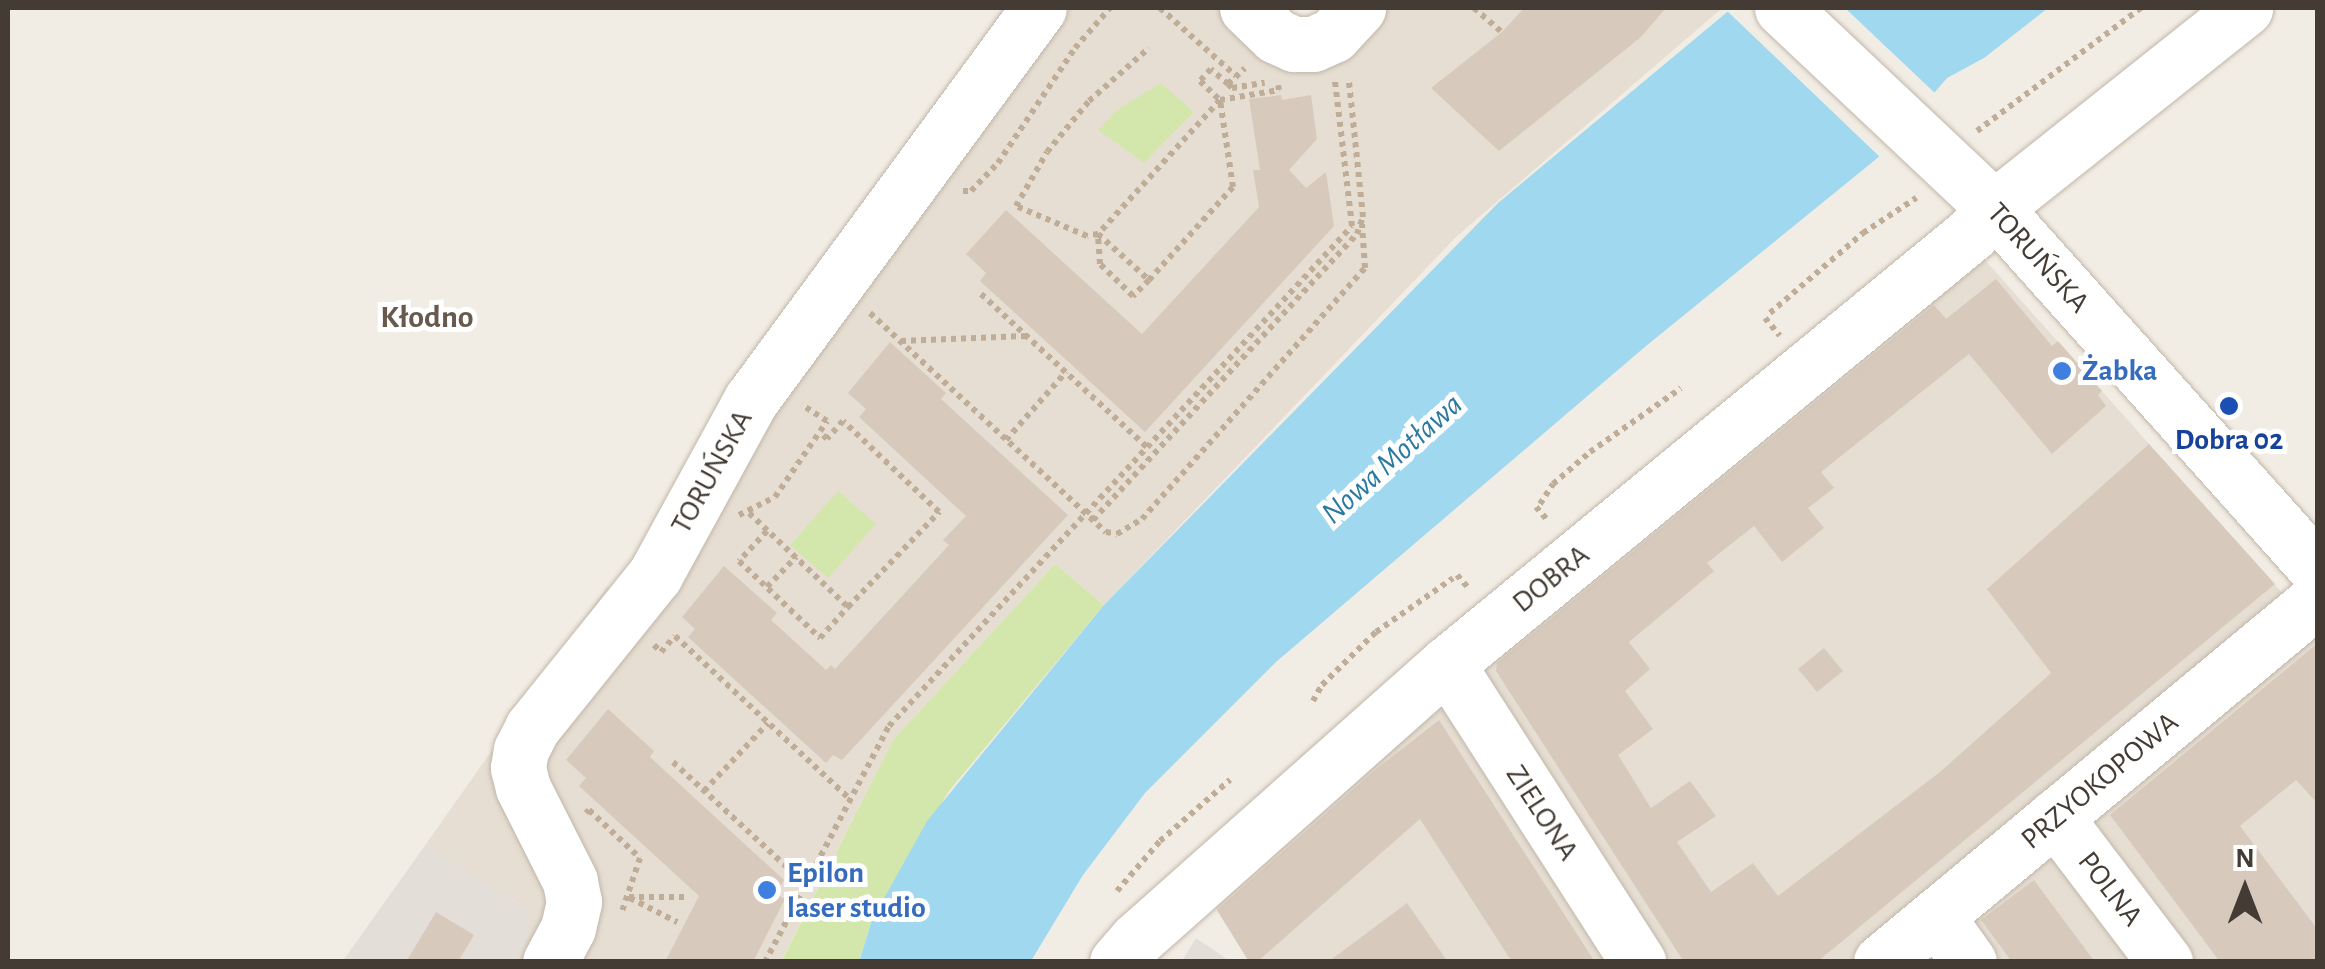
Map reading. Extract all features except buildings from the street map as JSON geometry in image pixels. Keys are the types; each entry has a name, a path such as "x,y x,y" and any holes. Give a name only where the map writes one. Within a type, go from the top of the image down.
{"street":[{"name":"TORUŃSKA","path":"550,962 568,928 574,902 570,881 523,788 518,768 521,750 532,728 655,575 752,400 1038,8"},
{"path":"1247,8 1276,36 1294,44 1313,44 1333,35 1358,8"},
{"name":"TORUŃSKA","path":"1782,8 1946,158 1994,208 2318,570"},
{"name":"DOBRA","path":"1117,962 1136,940 1447,664 1961,242 1994,208 2245,8"},
{"name":"PRZYOKOPOWA","path":"1881,962 2318,599"},
{"name":"ZIELONA","path":"1447,664 1638,962"},
{"name":"POLNA","path":"2055,817 2166,962"},
{"path":"1937,917 1969,962"}],"path":[{"path":"952,191 971,191 998,163 1075,48 1110,8"},
{"path":"1160,8 1236,76"},
{"path":"1474,8 1502,32"},
{"path":"1770,313 1946,158 2141,8"},
{"path":"1098,234 1100,264 1133,296 1233,187 1220,100 1200,81 1211,69 1232,88 1278,81 1279,90 1220,100 1098,234 1087,236 1016,206 1047,152 1089,101 1149,48"},
{"path":"765,962 889,726 1352,226 1334,76"},
{"path":"878,322 1093,520 1116,534 1142,519 1366,268 1349,81"},
{"path":"1093,520 1362,224"},
{"path":"1098,234 1148,280"},
{"path":"982,294 1147,447"},
{"path":"855,325 865,309"},
{"path":"900,341 1028,336"},
{"path":"1006,440 1066,372"},
{"path":"1540,504 1553,484 1590,452 1681,388"},
{"path":"725,518 749,513 775,497 820,432 827,421 802,405 813,389"},
{"path":"768,531 739,561 820,638 939,512 843,422 827,438 820,432"},
{"path":"749,513 848,607"},
{"path":"767,587 796,558"},
{"path":"1313,700 1322,684 1366,642 1453,578"},
{"path":"664,648 675,636 850,799"},
{"path":"704,791 768,723"},
{"path":"673,762 805,884"},
{"path":"677,922 629,897 689,897"}],"shaded area":[{"path":"1015,8 1287,8 1339,56 1385,8 1721,9 1457,236 1104,605 1055,564 893,740 781,961 515,961 527,943 527,909 426,844 607,587 620,596"},
{"path":"1976,250 2317,632 2317,961 1249,961 1215,907 1493,648"},
{"path":"426,844 527,909 527,943 515,961 342,962"},
{"path":"1196,938 1230,961 1182,961"}],"green space":[{"path":"1161,83 1194,112 1144,163 1098,130 1117,110"},
{"path":"838,491 876,524 828,578 790,545"},
{"path":"1055,564 1104,605 949,791 872,920 859,961 781,962 893,740"}],"water":[{"name":"Nowa Motława","path":"1732,8 2048,8 1984,58 1947,78 1880,156 1646,346 1276,662 1145,793 1083,875 1031,961 859,962 872,920 927,821 1104,605 1498,203"}],"pier":[{"path":"1724,8 1845,8 1938,96 1883,160"}],"place":[{"name":"Żabka","path":"2062,371"},
{"name":"Dobra 02","path":"2229,406"},
{"name":"Epilon laser studio","path":"767,890"}],"district":[{"name":"Kłodno","path":"427,317"}]}
